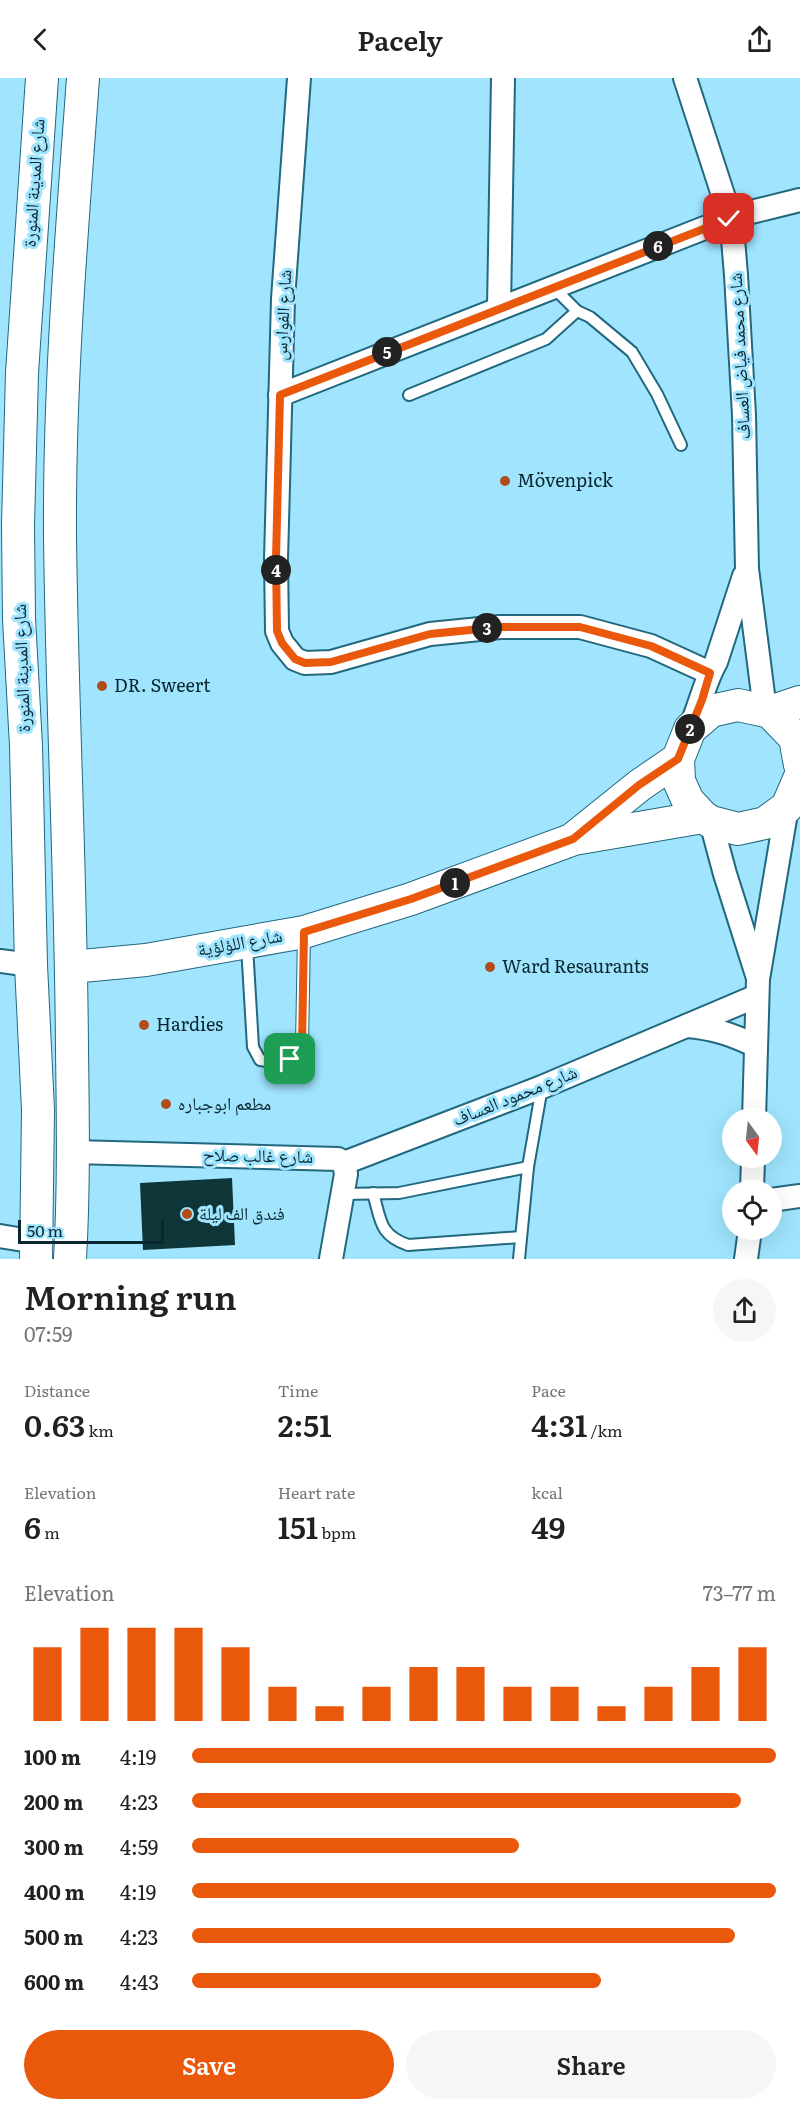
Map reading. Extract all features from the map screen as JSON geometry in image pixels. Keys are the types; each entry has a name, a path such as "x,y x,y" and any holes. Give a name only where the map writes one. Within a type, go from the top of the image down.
{"main road":[{"name":"شارع المدينة المنورة","path":"36,1250 38,1110 31,965 26,746 14,618 14,526 42,78"},
{"path":"70,1259 73,1152 71,967 63,705 60,447 83,78"},
{"path":"800,702 767,711 738,705 711,711 690,729 678,759 679,781 688,801 707,819 738,829 765,823 787,807 800,777"},
{"path":"767,711 795,738 800,765"},
{"name":"شارع اللؤلؤية","path":"573,839 639,785 678,759"},
{"name":"شارع اللؤلؤية","path":"71,967 146,960 304,932 411,899 573,839 707,819"}],"street":[{"name":"شارع الفوارس","path":"299,78 283,298 280,395 276,559 277,631 282,643 295,659 305,663 331,662 430,634 500,627 580,627 651,646 710,673"},
{"path":"499,308 504,78"},
{"name":"شارع محمد فياض العساف","path":"685,78 729,219 738,310 746,466 747,569 767,711"},
{"path":"280,395 729,219 800,200"},
{"name":"شارع محمد فياض العساف","path":"690,729 716,662 747,569"},
{"path":"754,1108 758,988 787,807"},
{"path":"707,819 758,988"},
{"path":"0,961 31,965"},
{"name":"شارع محمود العساف","path":"344,1163 542,1087 684,1026 758,988"},
{"name":"شارع محمود العساف","path":"684,1026 711,1028 734,1035 756,1046"},
{"name":"شارع غالب صلاح","path":"73,1152 329,1158 344,1163"},
{"path":"331,1259 346,1174 344,1163"},
{"path":"782,1198 800,1196"},
{"path":"0,1236 36,1250"},
{"path":"746,1259 749,1240"}],"lane":[{"path":"553,287 577,310 590,317 632,352 657,394 681,445"},
{"path":"409,395 546,339 577,310"},
{"path":"246,942 253,1047 260,1060 276,1063 290,1059 302,1046 304,932"},
{"path":"519,1259 528,1167 542,1087"},
{"path":"343,1194 399,1193 528,1167"},
{"path":"373,1193 382,1226 392,1240 408,1245 520,1237"}],"building":[{"name":"فندق الف ليلة","path":"232,1178 235,1245 143,1250 140,1183"}],"place":[{"name":"Mövenpick","path":"505,481"},
{"name":"DR. Sweert","path":"102,686"},
{"name":"Ward Resaurants","path":"490,967"},
{"name":"Hardies","path":"144,1025"},
{"name":"مطعم ابوجباره","path":"166,1104"},
{"name":"فندق الف ليلة","path":"187,1214"}],"route":[{"path":"290,1059 302,1046 304,932 411,899 573,839 639,785 678,759 702,700 710,673 651,646 580,627 500,627 430,634 331,662 317,664 295,659 282,643 277,631 276,559 280,395 729,219"}]}
